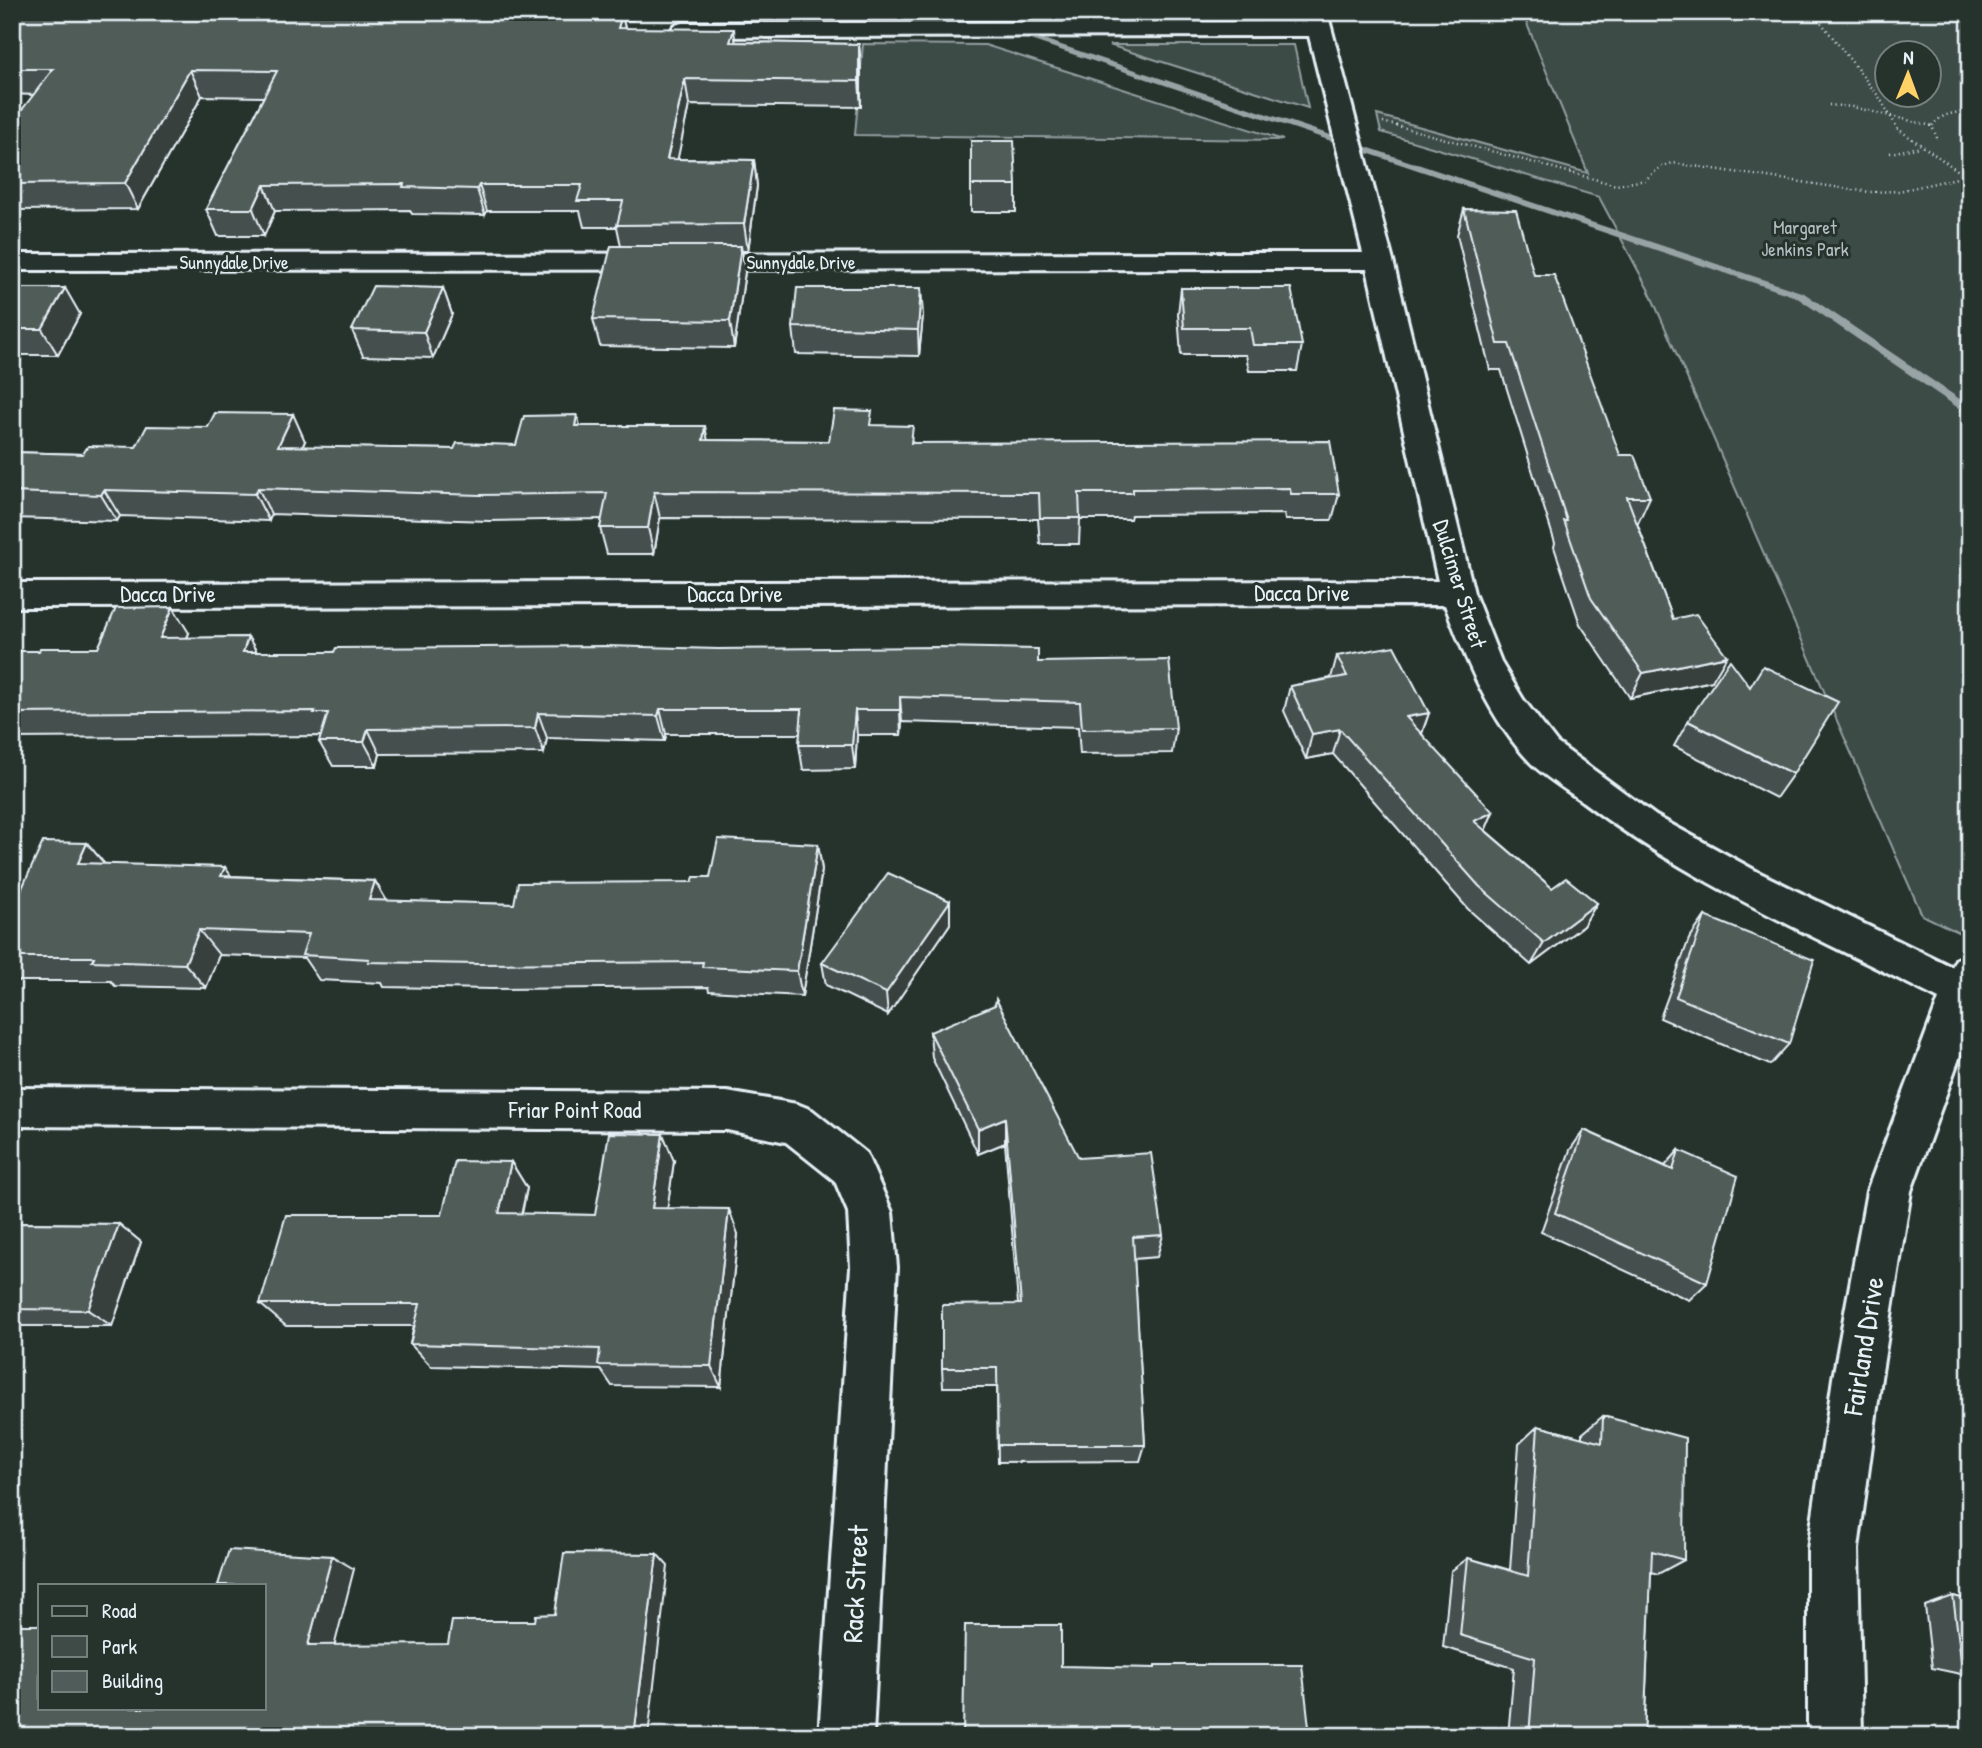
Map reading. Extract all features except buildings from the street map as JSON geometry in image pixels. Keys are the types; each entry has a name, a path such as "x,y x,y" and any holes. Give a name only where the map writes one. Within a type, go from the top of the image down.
{"street":[{"path":"666,30 1057,30 1317,21"},
{"name":"Dulcimer Street","path":"1317,21 1344,117 1457,593 1485,665 1510,709 1544,753 1643,827 1744,883 1966,981"},
{"name":"Sunnydale Drive","path":"12,262 1379,261"},
{"name":"Dacca Drive","path":"12,594 1457,593"},
{"name":"Fairland Drive","path":"1835,1736 1833,1549 1857,1378 1889,1191 1966,981"},
{"name":"Friar Point Road","path":"12,1107 727,1111 797,1124 851,1167 870,1212 874,1267 864,1433"},
{"name":"Rack Street","path":"846,1736 864,1433"}],"path":[{"path":"1813,12 1849,55 1898,129 1968,177"},
{"path":"1829,105 1853,107 1932,126"},
{"path":"1932,126 1938,118 1946,114 1970,112"},
{"path":"1344,117 1616,185 1646,180 1662,166 1673,163 1869,192 1899,191 1968,177"},
{"path":"1932,126 1937,138"},
{"path":"1890,153 1921,146"}],"green space":[{"name":"Margaret Jenkins Park","path":"1522,12 1970,12 1970,938 1922,915 1649,291 1599,197 1381,132 1377,115 1588,173"},
{"path":"863,44 985,45 1283,140 855,135"},
{"path":"1109,45 1294,45 1308,108"}],"waterway":[{"path":"952,12 1800,295 1970,412"}]}
